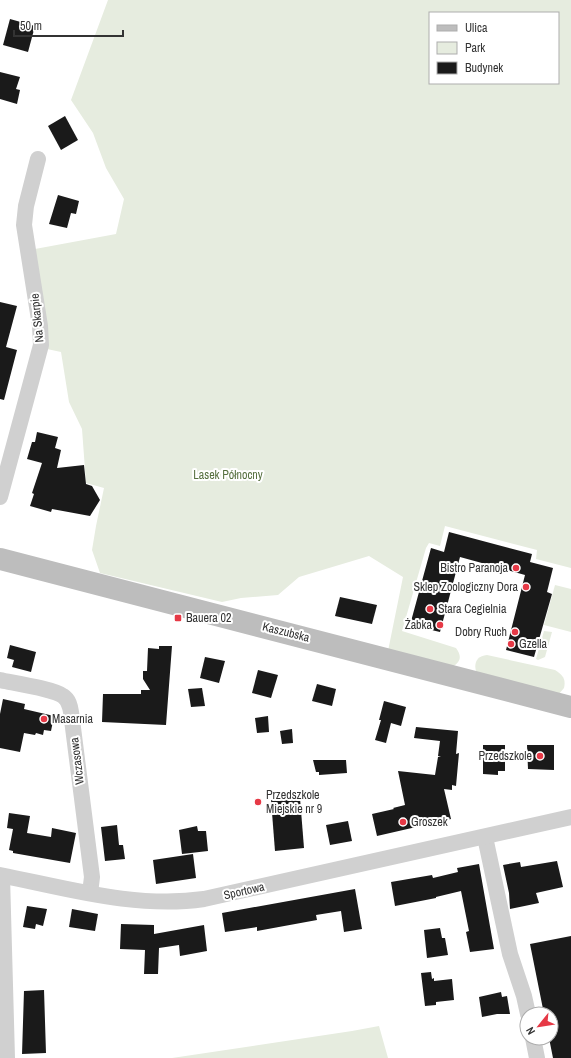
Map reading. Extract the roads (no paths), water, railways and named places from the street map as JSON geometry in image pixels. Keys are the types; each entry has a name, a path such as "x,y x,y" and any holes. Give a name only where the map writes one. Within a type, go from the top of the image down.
{"main road":[{"name":"Kaszubska","path":"0,559 571,707"}],"street":[{"name":"Na Skarpie","path":"0,497 41,345 40,326 24,225 26,206 38,160"},
{"name":"Wczasowa","path":"0,680 54,692 64,696 68,702 71,712 92,877 90,893"},
{"name":"Sportowa","path":"1,875 90,893 157,903 182,903 204,900 571,817"},
{"path":"485,837 509,948 526,1006"},
{"path":"1,875 7,1058"},
{"path":"535,1046 538,1058"}],"place":[{"name":"Bistro Paranoja","path":"516,568"},
{"name":"Sklep Zoologiczny Dora","path":"526,587"},
{"name":"Stara Cegielnia","path":"430,609"},
{"name":"Bauera 02","path":"178,618"},
{"name":"Żabka","path":"440,625"},
{"name":"Dobry Ruch","path":"515,632"},
{"name":"Gzella","path":"511,644"},
{"name":"Masarnia","path":"44,719"},
{"name":"Przedszkole","path":"540,756"},
{"name":"Przedszkole Miejskie nr 9","path":"258,802"},
{"name":"Groszek","path":"403,822"}],"park label":[{"name":"Lasek Północny","path":"228,475"}]}
